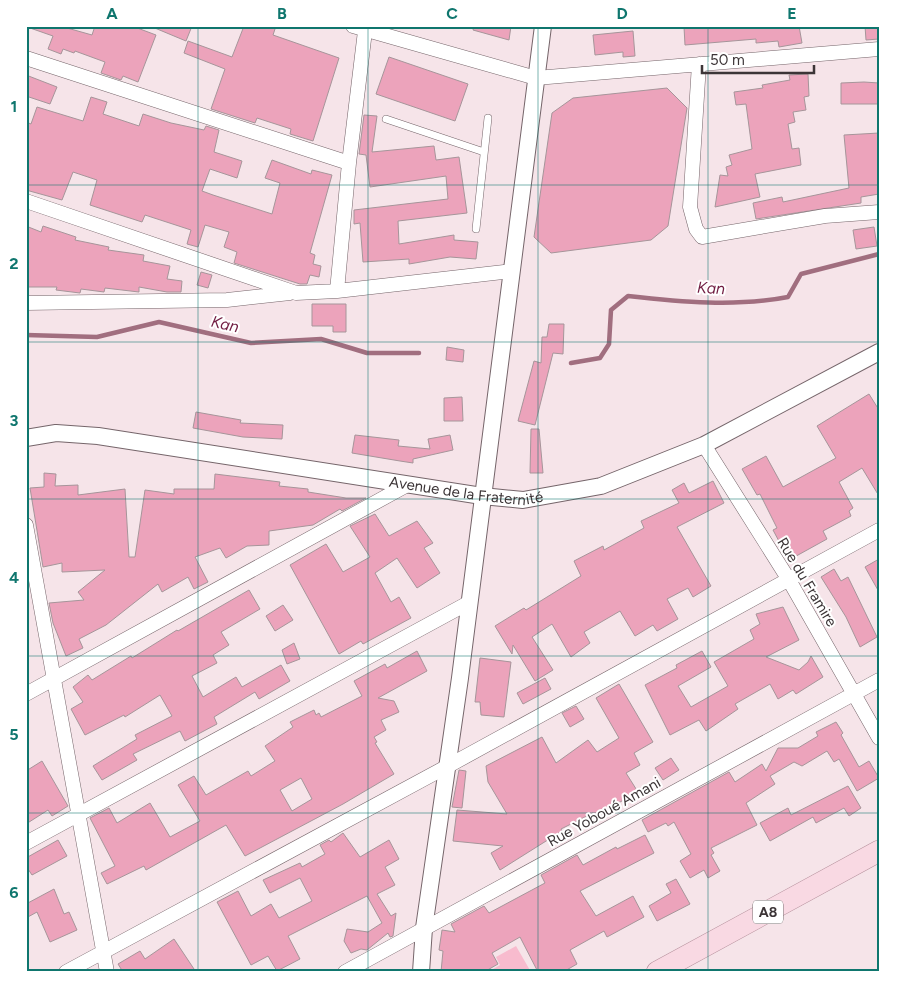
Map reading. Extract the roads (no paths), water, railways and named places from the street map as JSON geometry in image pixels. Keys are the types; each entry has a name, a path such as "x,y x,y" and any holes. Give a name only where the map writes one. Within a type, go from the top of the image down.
{"main road":[{"name":"A8","path":"657,972 879,852"}],"street":[{"path":"421,972 424,928 470,602 543,26"},
{"path":"337,291 359,28 536,78 879,49"},
{"path":"26,58 348,163"},
{"path":"698,64 690,207 696,229 702,237 825,216 879,212"},
{"path":"26,201 296,293"},
{"path":"26,303 227,300 337,291 512,271"},
{"name":"Avenue de la Fraternité","path":"26,438 56,433 98,436 482,496 523,500 601,486 704,445 879,352"},
{"name":"Rue du Framire","path":"704,445 789,580 879,738"},
{"path":"26,694 409,484"},
{"path":"26,526 108,972"},
{"path":"66,972 879,530"},
{"path":"26,843 470,602"},
{"name":"Rue Yoboué Amani","path":"345,972 879,680"}],"lane":[{"path":"476,229 488,118"},
{"path":"386,120 484,152"}],"waterway":[{"name":"Kan","path":"571,363 600,358 609,344 611,310 628,296 688,302 729,303 788,297 801,274 879,254"},
{"name":"Kan","path":"26,335 97,337 159,322 251,343 321,339 367,353 419,353"}]}
